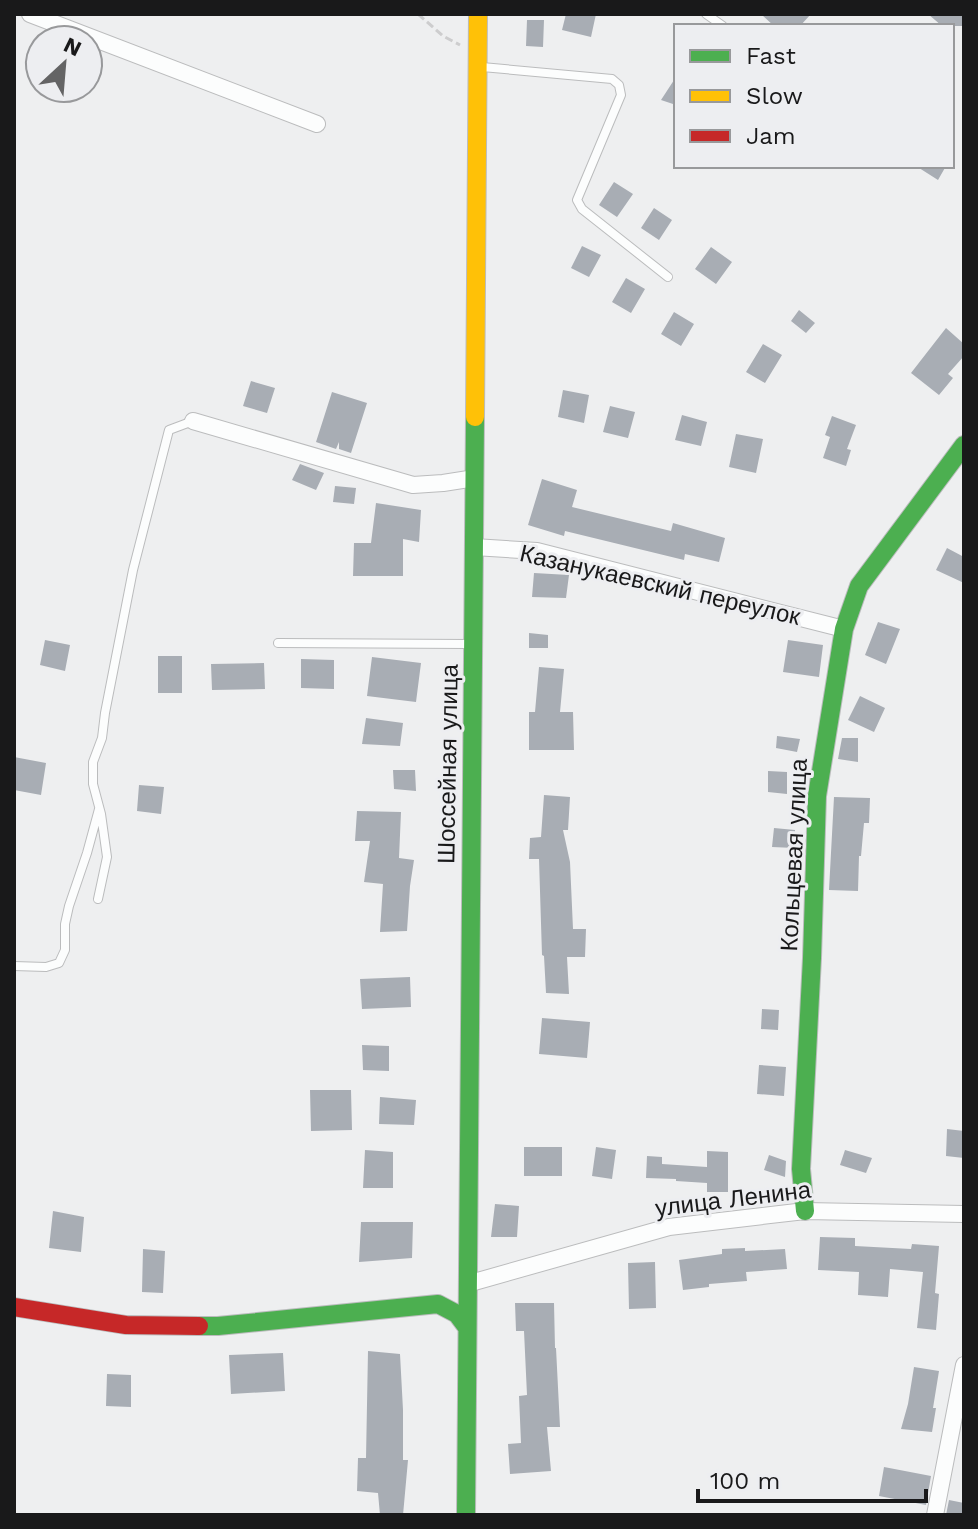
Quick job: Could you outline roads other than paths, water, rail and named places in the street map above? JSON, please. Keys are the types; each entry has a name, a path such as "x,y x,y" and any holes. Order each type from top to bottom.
{"street":[{"path":"30,14 317,124"},
{"name":"Шоссейная улица","path":"466,1515 478,14"},
{"path":"193,421 413,485 475,478"},
{"name":"Кольцевая улица","path":"805,1211 801,1169 817,796 844,629 859,586 964,445"},
{"name":"Казанукаевский переулок","path":"474,547 537,551 844,629"},
{"name":"улица Ленина","path":"467,1284 669,1227 805,1211 964,1214"},
{"path":"14,1307 126,1325 218,1326 438,1304 457,1314 466,1326"},
{"path":"935,1515 958,1430 964,1365"}],"lane":[{"path":"478,60 612,79 619,85 621,95 577,200 582,209 668,277"},
{"path":"98,899 107,857 93,784 93,762 102,738 133,570 169,430 193,421"},
{"path":"278,643 473,644"},
{"path":"14,966 46,967 59,963 65,950 69,906 100,808"}]}
